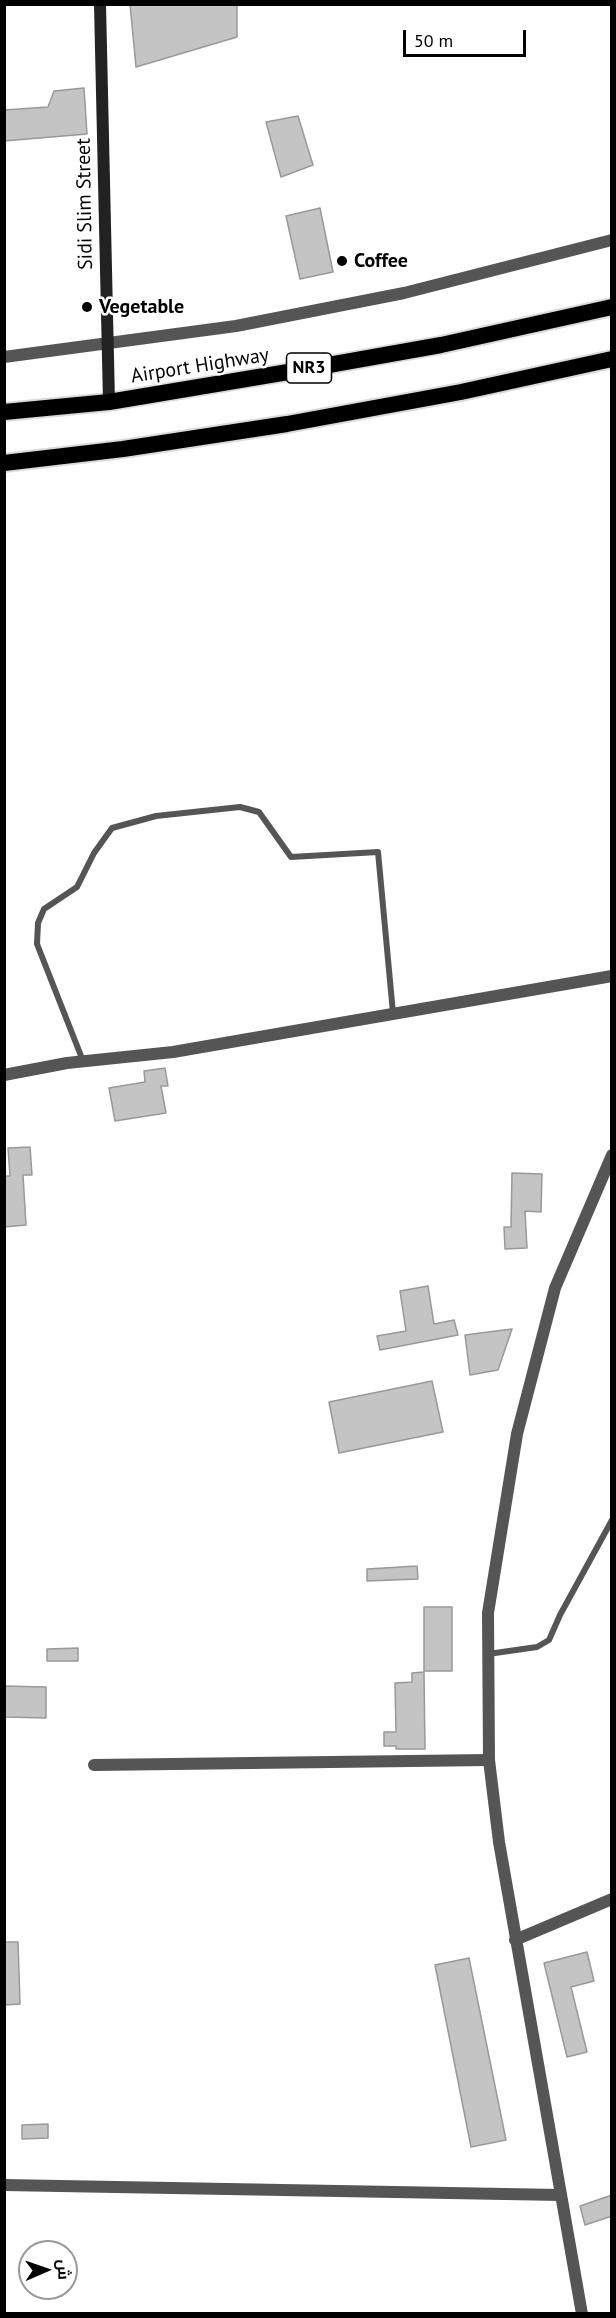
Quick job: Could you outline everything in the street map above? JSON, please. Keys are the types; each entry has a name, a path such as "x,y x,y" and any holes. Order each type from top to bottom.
{"highway":[{"name":"Airport Highway","path":"4,412 109,402 441,345 612,307"},
{"path":"4,464 123,449 287,424 461,392 608,361"}],"main road":[{"name":"Sidi Slim Street","path":"100,4 109,402"}],"street":[{"path":"4,357 236,326 404,293 612,240"},
{"path":"4,1075 83,1061 173,1052 393,1012 534,991 612,976"},
{"path":"582,2313 498,1842 489,1760 488,1613 517,1434 555,1288 612,1155"},
{"path":"94,1765 489,1760"},
{"path":"515,1940 612,1899"},
{"path":"4,2185 561,2195"}],"lane":[{"path":"83,1061 37,944 38,923 44,909 77,887 94,853 112,828 156,816 240,807 259,812 291,857 378,852 393,1012"},
{"path":"487,1654 537,1647 549,1640 560,1615 612,1520"}],"building":[{"path":"130,4 237,4 237,37 136,67"},
{"path":"84,88 87,134 4,141 4,110 48,107 54,91"},
{"path":"298,116 313,165 281,177 266,122"},
{"path":"320,208 333,272 300,279 286,216"},
{"path":"165,1068 168,1086 161,1086 166,1113 115,1121 109,1088 145,1082 144,1071"},
{"path":"30,1147 32,1175 23,1175 26,1225 4,1227 4,1176 10,1176 8,1148"},
{"path":"512,1173 542,1174 541,1212 525,1211 527,1248 505,1249 504,1227 511,1227"},
{"path":"428,1286 434,1324 454,1320 458,1335 380,1350 377,1336 406,1331 400,1291"},
{"path":"512,1329 498,1370 470,1375 465,1335"},
{"path":"432,1381 443,1432 339,1453 329,1402"},
{"path":"417,1566 418,1579 367,1581 367,1569"},
{"path":"424,1607 452,1607 452,1671 424,1671"},
{"path":"78,1648 78,1661 47,1661 47,1649"},
{"path":"424,1672 425,1749 396,1749 396,1746 384,1746 384,1732 396,1732 395,1683 412,1682 412,1673"},
{"path":"4,1686 46,1687 46,1718 4,1717"},
{"path":"4,1942 18,1942 20,2004 4,2005"},
{"path":"587,1952 594,1981 571,1987 587,2052 567,2057 544,1963"},
{"path":"469,1958 506,2140 471,2147 435,1965"},
{"path":"48,2124 48,2138 22,2139 22,2125"},
{"path":"612,2195 612,2216 585,2225 580,2206"}],"place":[{"name":"Coffee","path":"342,261"},
{"name":"Vegetable","path":"87,307"}]}
